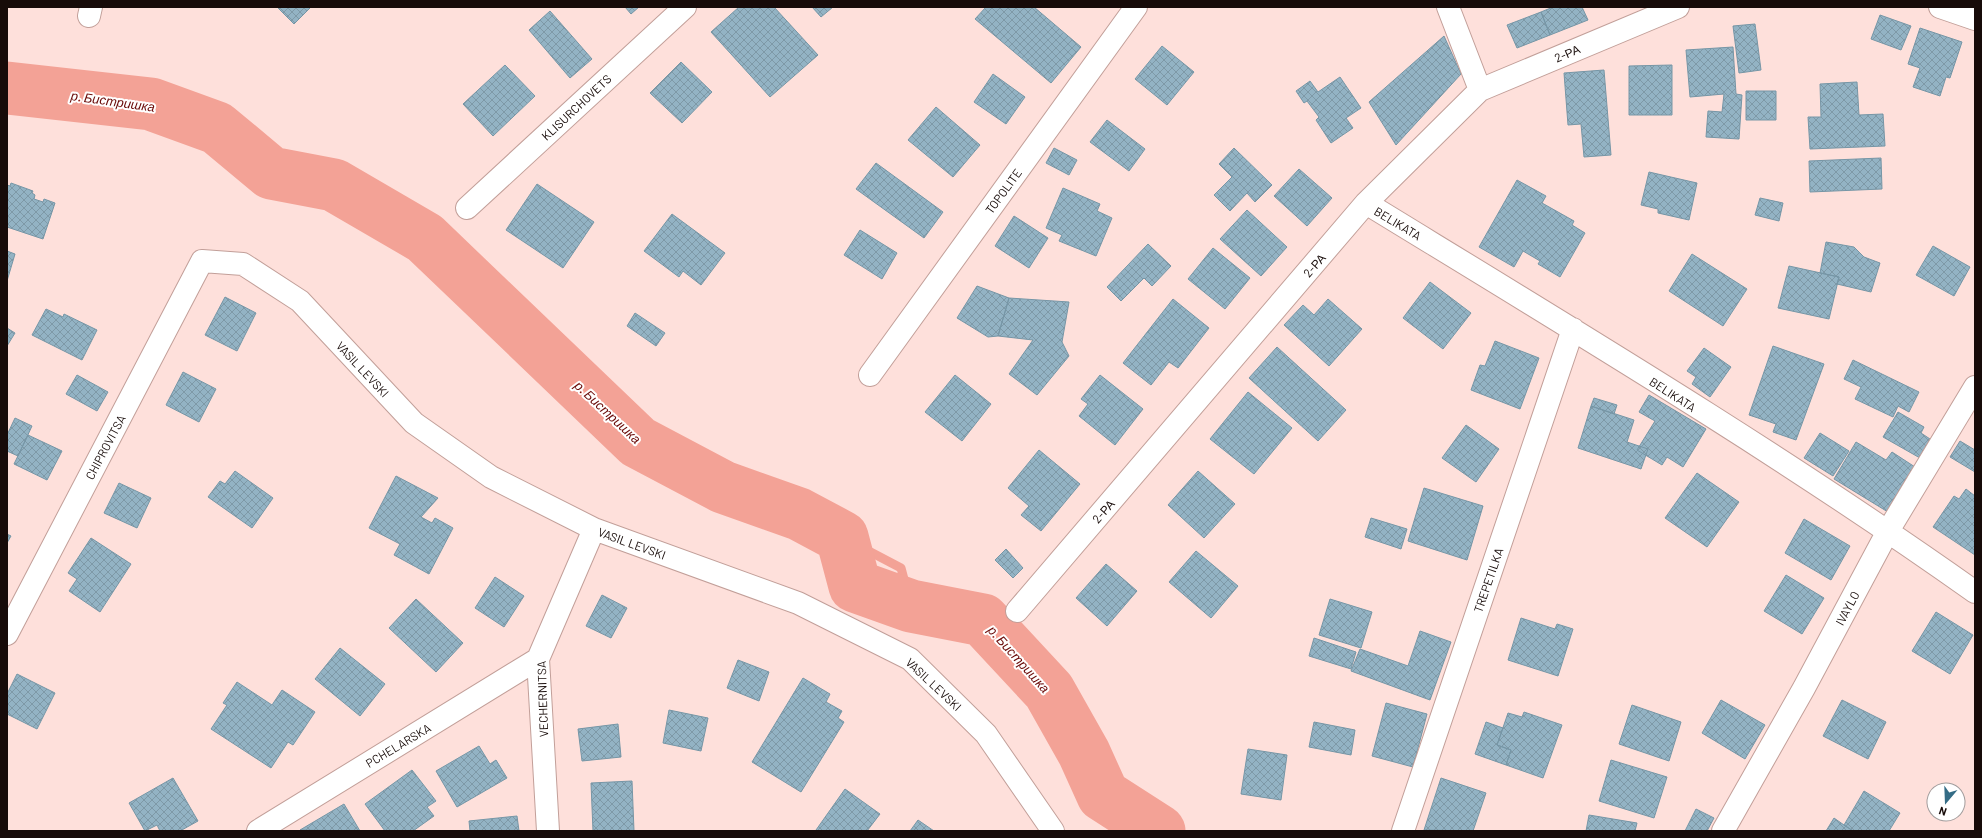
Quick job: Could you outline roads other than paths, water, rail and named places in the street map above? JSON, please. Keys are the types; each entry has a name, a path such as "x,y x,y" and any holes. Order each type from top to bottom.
{"street":[{"name":"KLISURCHOVETS","path":"467,208 685,7"},
{"name":"TOPOLITE","path":"870,375 1136,7"},
{"path":"1448,7 1480,90"},
{"name":"2-РА","path":"1017,611 1366,203 1480,90 1678,7"},
{"path":"1940,7 1975,19"},
{"name":"BELIKATA","path":"1366,203 1573,329 1888,531 1975,592"},
{"name":"VASIL LEVSKI","path":"202,261 243,264 300,301 414,424 491,477 594,529 798,603 910,659 986,734 1053,831"},
{"name":"CHIPROVITSA","path":"7,634 202,261"},
{"name":"TREPETILKA","path":"1403,831 1573,329"},
{"name":"IVAYLO","path":"1723,831 1804,688 1888,531 1975,387"},
{"name":"VECHERNITSA","path":"548,831 538,659 594,529"},
{"name":"PCHELARSKA","path":"258,831 538,659"}],"waterway":[{"name":"р. Бистришка","path":"7,88 151,104 217,128 271,173 334,185 425,238 638,442 723,487 799,514 842,537 855,586 911,606 983,620 1049,691 1084,753 1103,795 1159,831"},
{"path":"842,537 901,568 911,606"}]}
